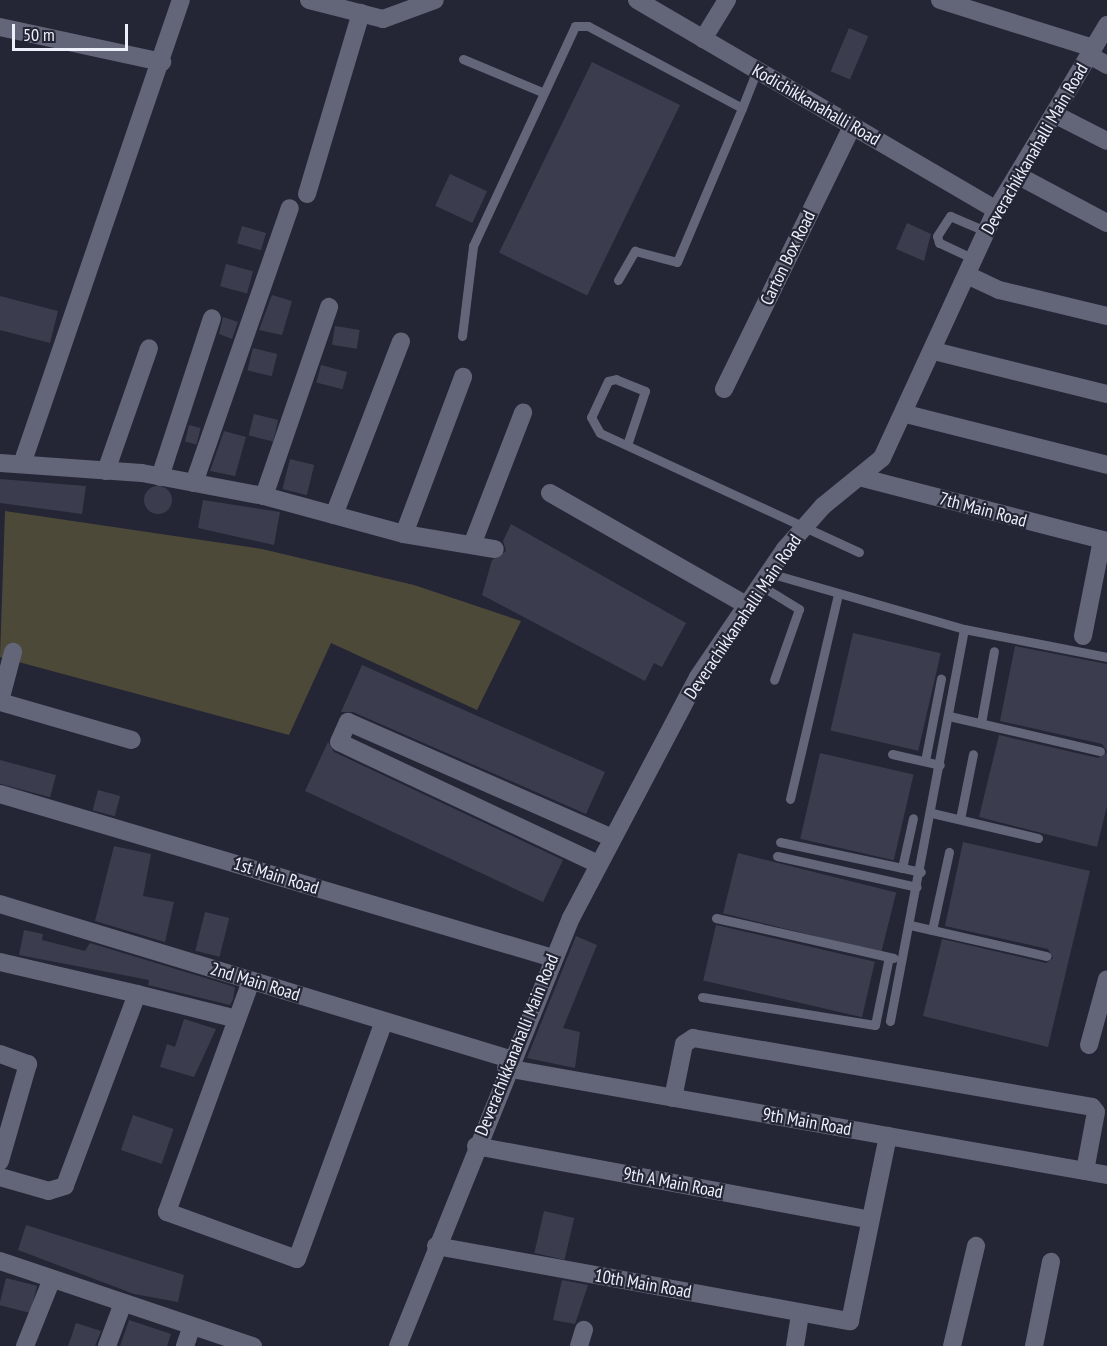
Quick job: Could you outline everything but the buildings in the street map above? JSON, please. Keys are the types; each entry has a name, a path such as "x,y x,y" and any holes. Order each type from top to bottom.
{"street":[{"path":"21,464 162,62 181,0"},
{"path":"309,0 383,19 435,0"},
{"name":"Kodichikkanahalli Road","path":"637,0 996,210"},
{"path":"703,39 727,0"},
{"path":"940,0 1091,52 1107,65"},
{"path":"307,194 361,14"},
{"name":"Deverachikkanahalli Main Road","path":"398,1346 508,1064 553,958 598,864 698,677 746,605 805,526 882,458 906,414 996,210 1107,25"},
{"path":"0,27 162,62"},
{"path":"1054,114 1107,141"},
{"name":"Carton Box Road","path":"724,389 852,126"},
{"path":"1017,176 1107,223"},
{"path":"194,483 290,208"},
{"path":"970,267 999,290 1107,316"},
{"path":"264,496 329,307"},
{"path":"160,477 212,318"},
{"path":"334,515 400,341"},
{"path":"106,471 149,348"},
{"path":"934,351 1107,394"},
{"path":"404,534 463,377"},
{"path":"472,545 523,413"},
{"path":"906,414 1107,465"},
{"path":"0,463 160,477 264,496 404,534 495,549"},
{"name":"7th Main Road","path":"859,477 1105,540"},
{"path":"549,493 746,605"},
{"path":"1083,636 1105,540"},
{"path":"13,652 0,702 132,740"},
{"path":"598,864 339,742 348,722 612,838"},
{"name":"1st Main Road","path":"0,794 553,958"},
{"name":"2nd Main Road","path":"0,904 384,1021 508,1064"},
{"path":"0,962 237,1019"},
{"path":"1089,1045 1107,979"},
{"path":"251,981 167,1212 297,1259 384,1021"},
{"path":"0,1177 49,1191 64,1186 137,994"},
{"path":"673,1098 684,1044 693,1038 1092,1107 1096,1112 1085,1171"},
{"path":"0,1054 28,1064 28,1079 0,1161"},
{"name":"9th Main Road","path":"508,1064 673,1098 1107,1175"},
{"path":"870,1220 888,1136"},
{"name":"9th A Main Road","path":"476,1146 870,1220"},
{"name":"10th Main Road","path":"436,1246 850,1321 870,1220"},
{"path":"952,1346 976,1246"},
{"path":"0,1261 253,1346"},
{"path":"1034,1346 1051,1262"},
{"path":"25,1346 52,1279"},
{"path":"107,1346 123,1303"},
{"path":"795,1346 800,1312"},
{"path":"185,1346 192,1326"}],"lane":[{"path":"462,336 473,246 542,92 575,26 588,26 742,108"},
{"path":"463,59 542,92"},
{"path":"618,280 635,251 677,262 757,70"},
{"path":"970,267 939,243 937,236 950,216 986,231"},
{"path":"627,445 645,391 616,379 608,381 590,424 627,445 859,552"},
{"path":"765,579 838,595 964,629 1107,657"},
{"path":"765,579 799,609 774,681"},
{"path":"790,799 838,595"},
{"path":"890,1021 921,872 964,629"},
{"path":"981,723 994,651"},
{"path":"925,761 941,679"},
{"path":"949,716 1100,751"},
{"path":"892,754 940,765"},
{"path":"960,819 973,754"},
{"path":"932,813 1038,838"},
{"path":"902,868 913,818"},
{"path":"780,842 921,872"},
{"path":"932,930 949,852"},
{"path":"777,856 918,887"},
{"path":"716,918 902,960"},
{"path":"910,925 1047,956"},
{"path":"702,997 874,1025 889,957"}],"shaded area":[{"path":"5,511 262,549 414,585 521,621 477,710 331,643 289,735 0,657"}]}
